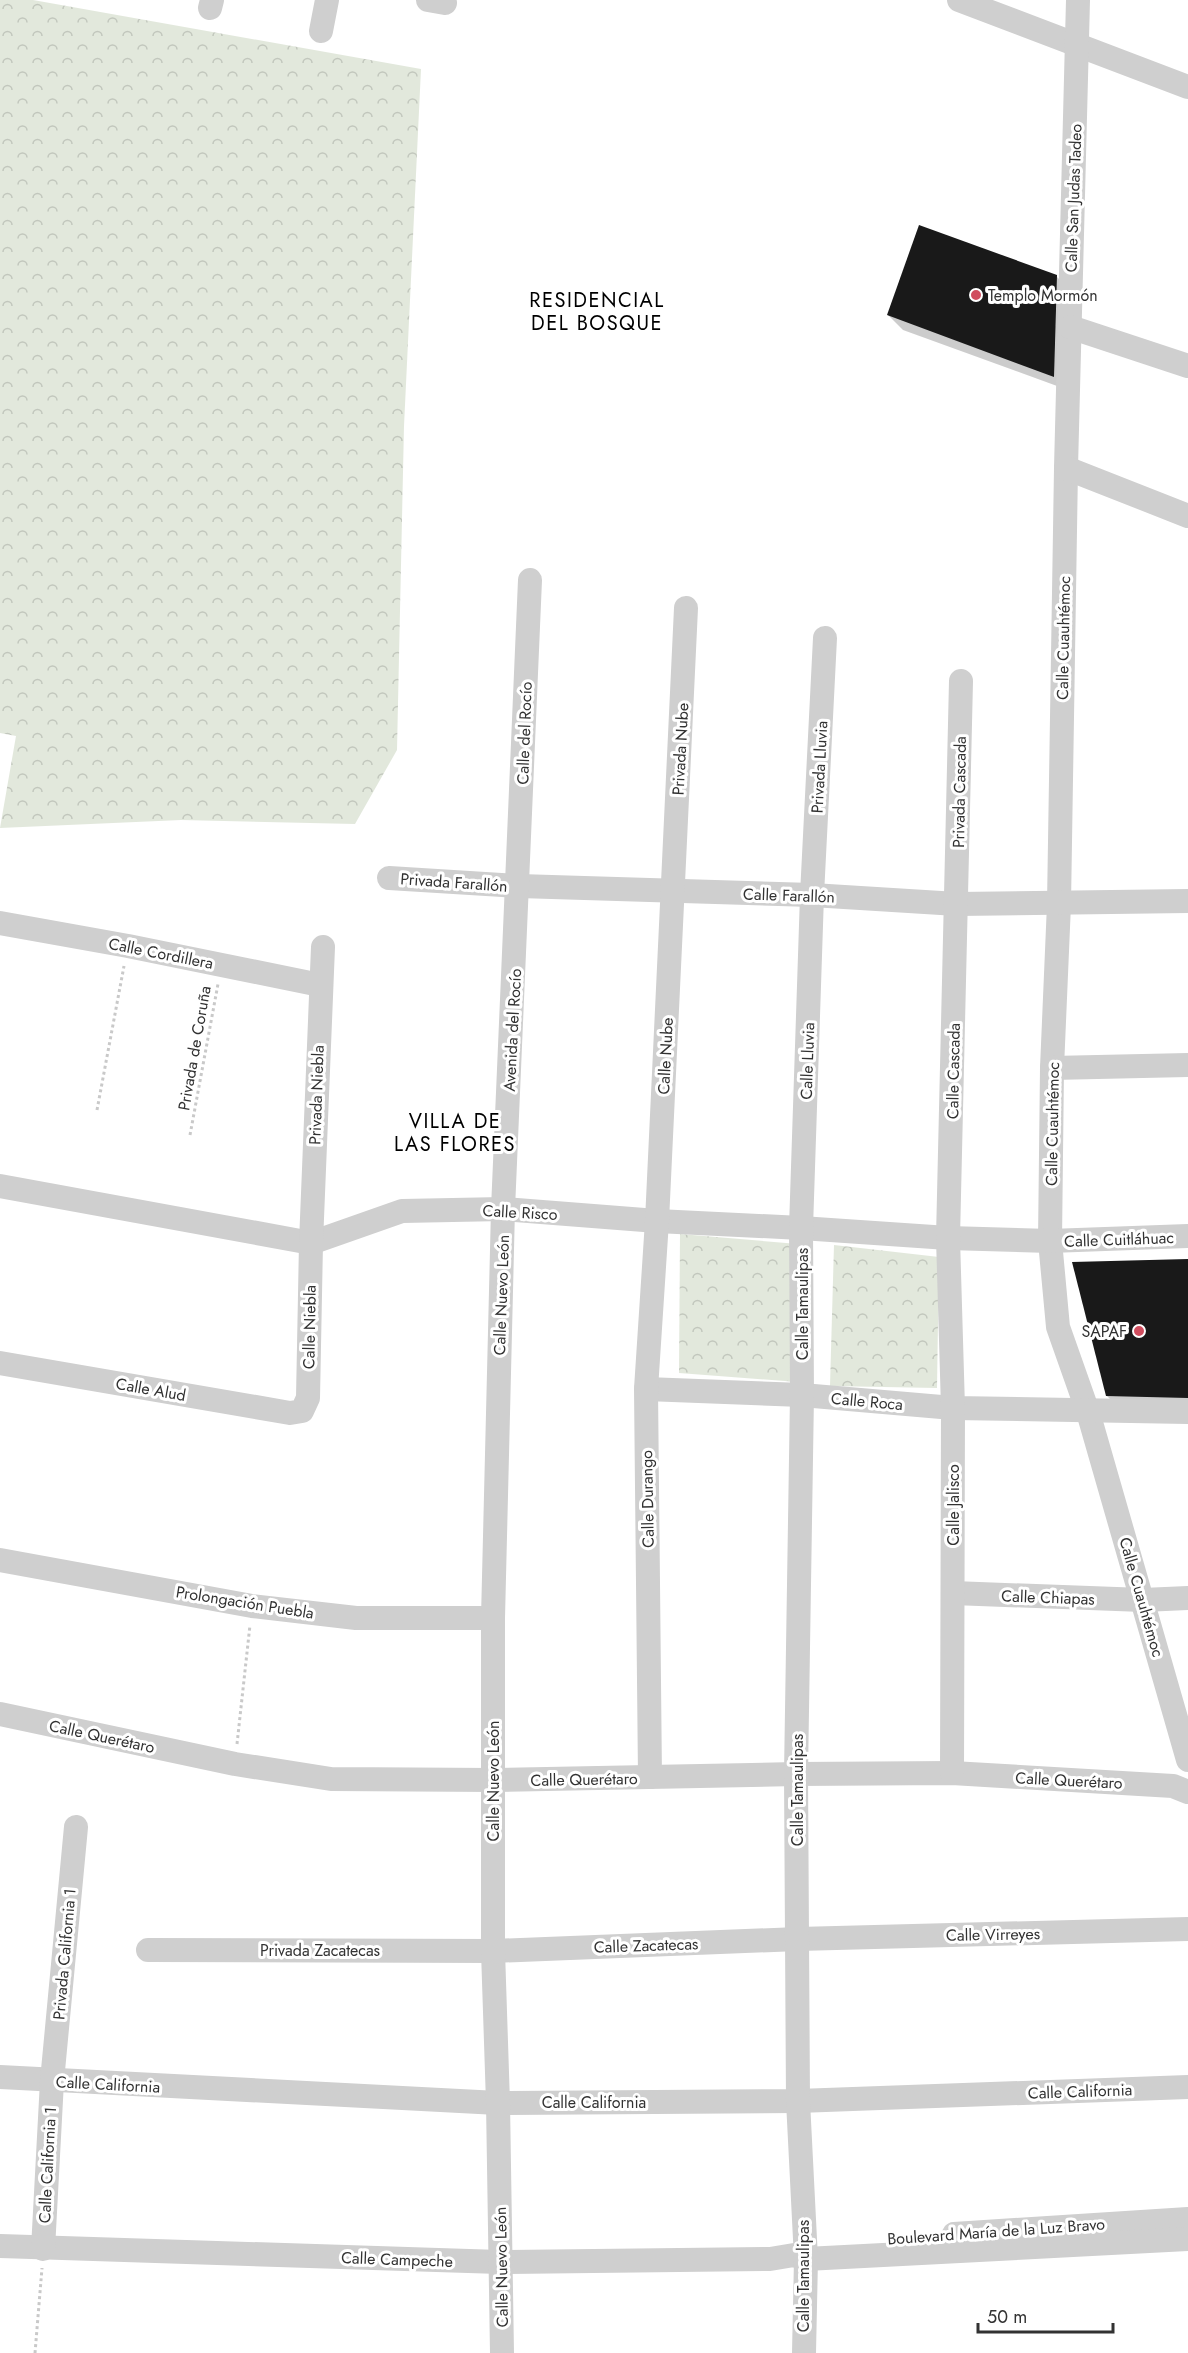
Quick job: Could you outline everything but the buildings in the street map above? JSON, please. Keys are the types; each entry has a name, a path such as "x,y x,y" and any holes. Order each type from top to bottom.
{"street":[{"path":"321,31 327,0"},
{"path":"959,0 1188,87"},
{"name":"Calle San Judas Tadeo","path":"1066,468 1078,0"},
{"path":"1070,327 1188,366"},
{"path":"1066,468 1188,516"},
{"name":"Calle Cuauhtémoc","path":"1066,468 1059,904 1052,1068 1050,1241 1058,1327 1088,1412 1188,1760"},
{"name":"Calle del Rocío","path":"519,886 530,579"},
{"name":"Privada Nube","path":"674,890 686,608"},
{"name":"Privada Lluvia","path":"812,895 825,638"},
{"name":"Privada Cascada","path":"957,904 961,681"},
{"name":"Privada Farallón","path":"389,878 519,886"},
{"name":"Calle Farallón","path":"519,886 812,895 957,904 1188,901"},
{"name":"Avenida del Rocío","path":"503,1209 519,886"},
{"name":"Calle Nube","path":"657,1221 674,890"},
{"name":"Calle Lluvia","path":"801,1227 812,895"},
{"name":"Calle Cascada","path":"948,1238 957,904"},
{"name":"Calle Cordillera","path":"0,923 222,964 320,985"},
{"name":"Privada Niebla","path":"311,1243 323,947"},
{"path":"1052,1068 1188,1065"},
{"name":"Calle Risco","path":"0,1186 311,1243 402,1211 503,1209 657,1221 801,1227 948,1238 1050,1241"},
{"name":"Calle Nuevo León","path":"502,2353 493,1951 493,1618 503,1209"},
{"name":"Calle Durango","path":"650,1777 646,1389 657,1221"},
{"name":"Calle Tamaulipas","path":"801,1227 802,1395 796,1773 798,2101 804,2353"},
{"name":"Calle Cuitláhuac","path":"1050,1241 1188,1236"},
{"name":"Calle Jalisco","path":"948,1238 953,1408 952,1773"},
{"name":"Calle Niebla","path":"302,1411 308,1398 311,1243"},
{"name":"Calle Alud","path":"0,1364 290,1413 302,1411"},
{"name":"Calle Roca","path":"646,1389 802,1395 953,1408 1188,1412"},
{"name":"Prolongación Puebla","path":"0,1560 252,1606 356,1618 493,1618"},
{"name":"Calle Chiapas","path":"953,1593 1143,1600 1188,1598"},
{"name":"Calle Querétaro","path":"0,1714 235,1764 331,1779 494,1780 796,1773 952,1773 1183,1785"},
{"name":"Privada California 1","path":"52,2081 75,1827"},
{"name":"Calle Virreyes","path":"798,1938 1188,1929"},
{"name":"Calle Zacatecas","path":"493,1951 798,1938"},
{"name":"Privada Zacatecas","path":"148,1950 493,1951"},
{"name":"Calle California","path":"0,2077 498,2103 798,2101 1188,2087"},
{"name":"Calle California 1","path":"43,2249 52,2081"},
{"name":"Boulevard María de la Luz Bravo","path":"802,2253 831,2241 1188,2219"},
{"name":"Boulevard María de la Luz Bravo","path":"802,2253 1188,2239"},
{"name":"Calle Campeche","path":"0,2246 500,2262 770,2259 802,2253"}],"path":[{"path":"97,1110 128,946"},
{"name":"Privada de Coruña","path":"190,1135 222,964"},
{"path":"235,1764 252,1606"},
{"path":"35,2353 43,2249"}],"green space":[{"path":"0,0 33,0 421,69 404,426 397,750 355,824 181,820 0,828 16,736 0,733"},
{"path":"680,1234 798,1244 798,1382 679,1373"},
{"path":"834,1245 939,1257 937,1388 830,1386"}],"place":[{"name":"Templo Mormón","path":"976,295"},
{"name":"SAPAF","path":"1139,1331"}],"district":[{"name":"RESIDENCIAL DEL BOSQUE","path":"597,312"},
{"name":"VILLA DE LAS FLORES","path":"455,1132"}]}
